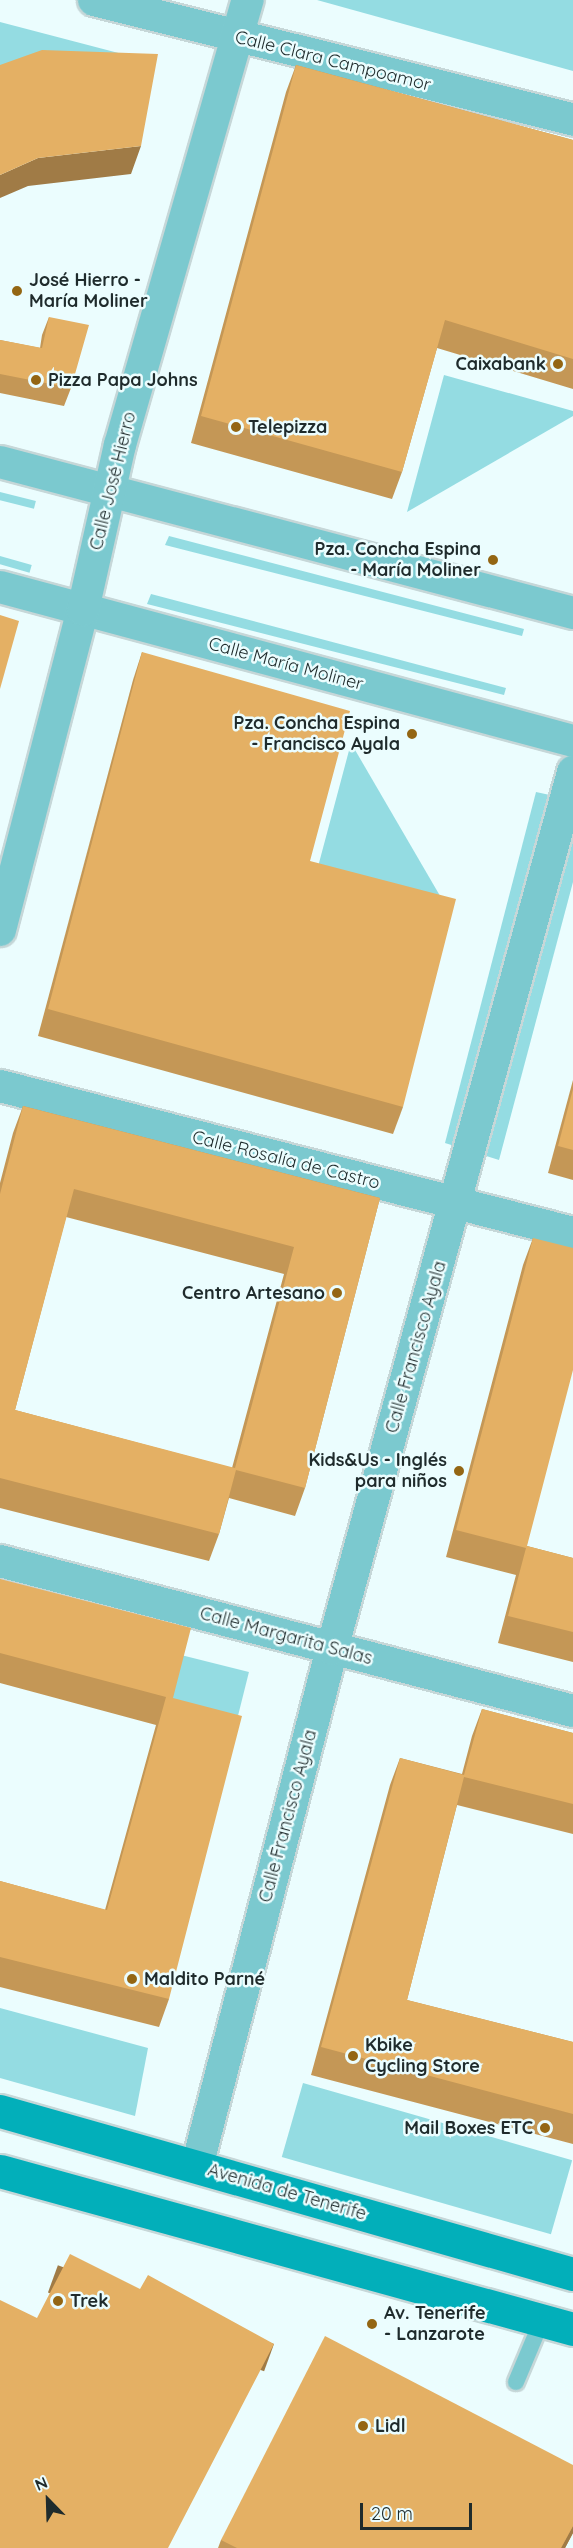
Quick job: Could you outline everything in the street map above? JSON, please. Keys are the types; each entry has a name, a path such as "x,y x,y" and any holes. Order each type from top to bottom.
{"main road":[{"name":"Avenida de Tenerife","path":"0,2110 573,2274"},
{"path":"0,2172 573,2329"}],"street":[{"name":"Calle Clara Campoamor","path":"94,0 237,38 573,119"},
{"name":"Calle José Hierro","path":"0,930 83,610 109,490 248,0"},
{"path":"0,462 573,613"},
{"name":"Calle María Moliner","path":"0,587 573,741"},
{"name":"Calle Francisco Ayala","path":"197,2166 332,1649 573,772"},
{"name":"Calle Rosalía de Castro","path":"0,1086 573,1233"},
{"name":"Calle Margarita Salas","path":"0,1561 573,1711"}],"lane":[{"path":"516,2382 542,2320"}],"shaded area":[{"path":"317,0 573,0 573,71"},
{"path":"0,22 149,61 0,89"},
{"path":"444,375 573,411 573,416 407,512"},
{"path":"0,492 36,501 34,509 0,500"},
{"path":"169,536 524,629 522,636 165,545"},
{"path":"0,556 32,565 30,573 0,564"},
{"path":"151,594 506,688 504,695 147,604"},
{"path":"351,743 450,913 315,878"},
{"path":"536,792 573,800 573,882 499,1160 445,1143"},
{"path":"181,1655 249,1672 231,1743 163,1726"},
{"path":"0,2008 148,2048 135,2116 0,2078"},
{"path":"303,2083 572,2160 551,2234 282,2157"}],"building":[{"path":"42,50 158,54 141,146 38,158 0,175 0,65"},
{"path":"296,65 573,140 573,359 445,320 402,472 201,416"},
{"name":"Pizza Papa Johns","path":"49,317 89,325 71,388 0,374 0,340 42,348"},
{"path":"0,615 19,621 0,689"},
{"path":"142,652 350,711 310,861 456,899 403,1107 48,1009"},
{"path":"573,1089 573,1150 558,1146"},
{"path":"23,1106 380,1198 305,1488 236,1470 219,1534 0,1478 0,1194","holes":["74,1189 294,1247 235,1468 15,1410"]},
{"path":"533,1238 573,1248 573,1370 527,1546 573,1558 573,1632 508,1616 526,1548 456,1530"},
{"path":"0,1579 191,1628 173,1698 242,1716 169,1999 0,1957 0,1881 107,1910 166,1697 0,1653"},
{"path":"482,1709 573,1733 573,1804 464,1777 407,2000 573,2042 573,2114 321,2047 400,1758 464,1775"},
{"path":"70,2254 140,2289 148,2275 274,2344 168,2548 0,2548 0,2300 37,2318"},
{"name":"Lidl","path":"325,2336 573,2465 573,2526 561,2548 237,2548 221,2540"}],"place":[{"name":"José Hierro - María Moliner","path":"17,291"},
{"name":"Caixabank","path":"558,364"},
{"name":"Pizza Papa Johns","path":"36,380"},
{"name":"Telepizza","path":"236,427"},
{"name":"Pza. Concha Espina - María Moliner","path":"493,560"},
{"name":"Pza. Concha Espina - Francisco Ayala","path":"412,734"},
{"name":"Centro Artesano","path":"337,1293"},
{"name":"Kids&Us - Inglés para niños","path":"459,1471"},
{"name":"Maldito Parné","path":"132,1979"},
{"name":"Kbike Cycling Store","path":"353,2056"},
{"name":"Mail Boxes ETC","path":"545,2128"},
{"name":"Trek","path":"58,2301"},
{"name":"Av. Tenerife - Lanzarote","path":"372,2324"},
{"name":"Lidl","path":"363,2426"}]}
